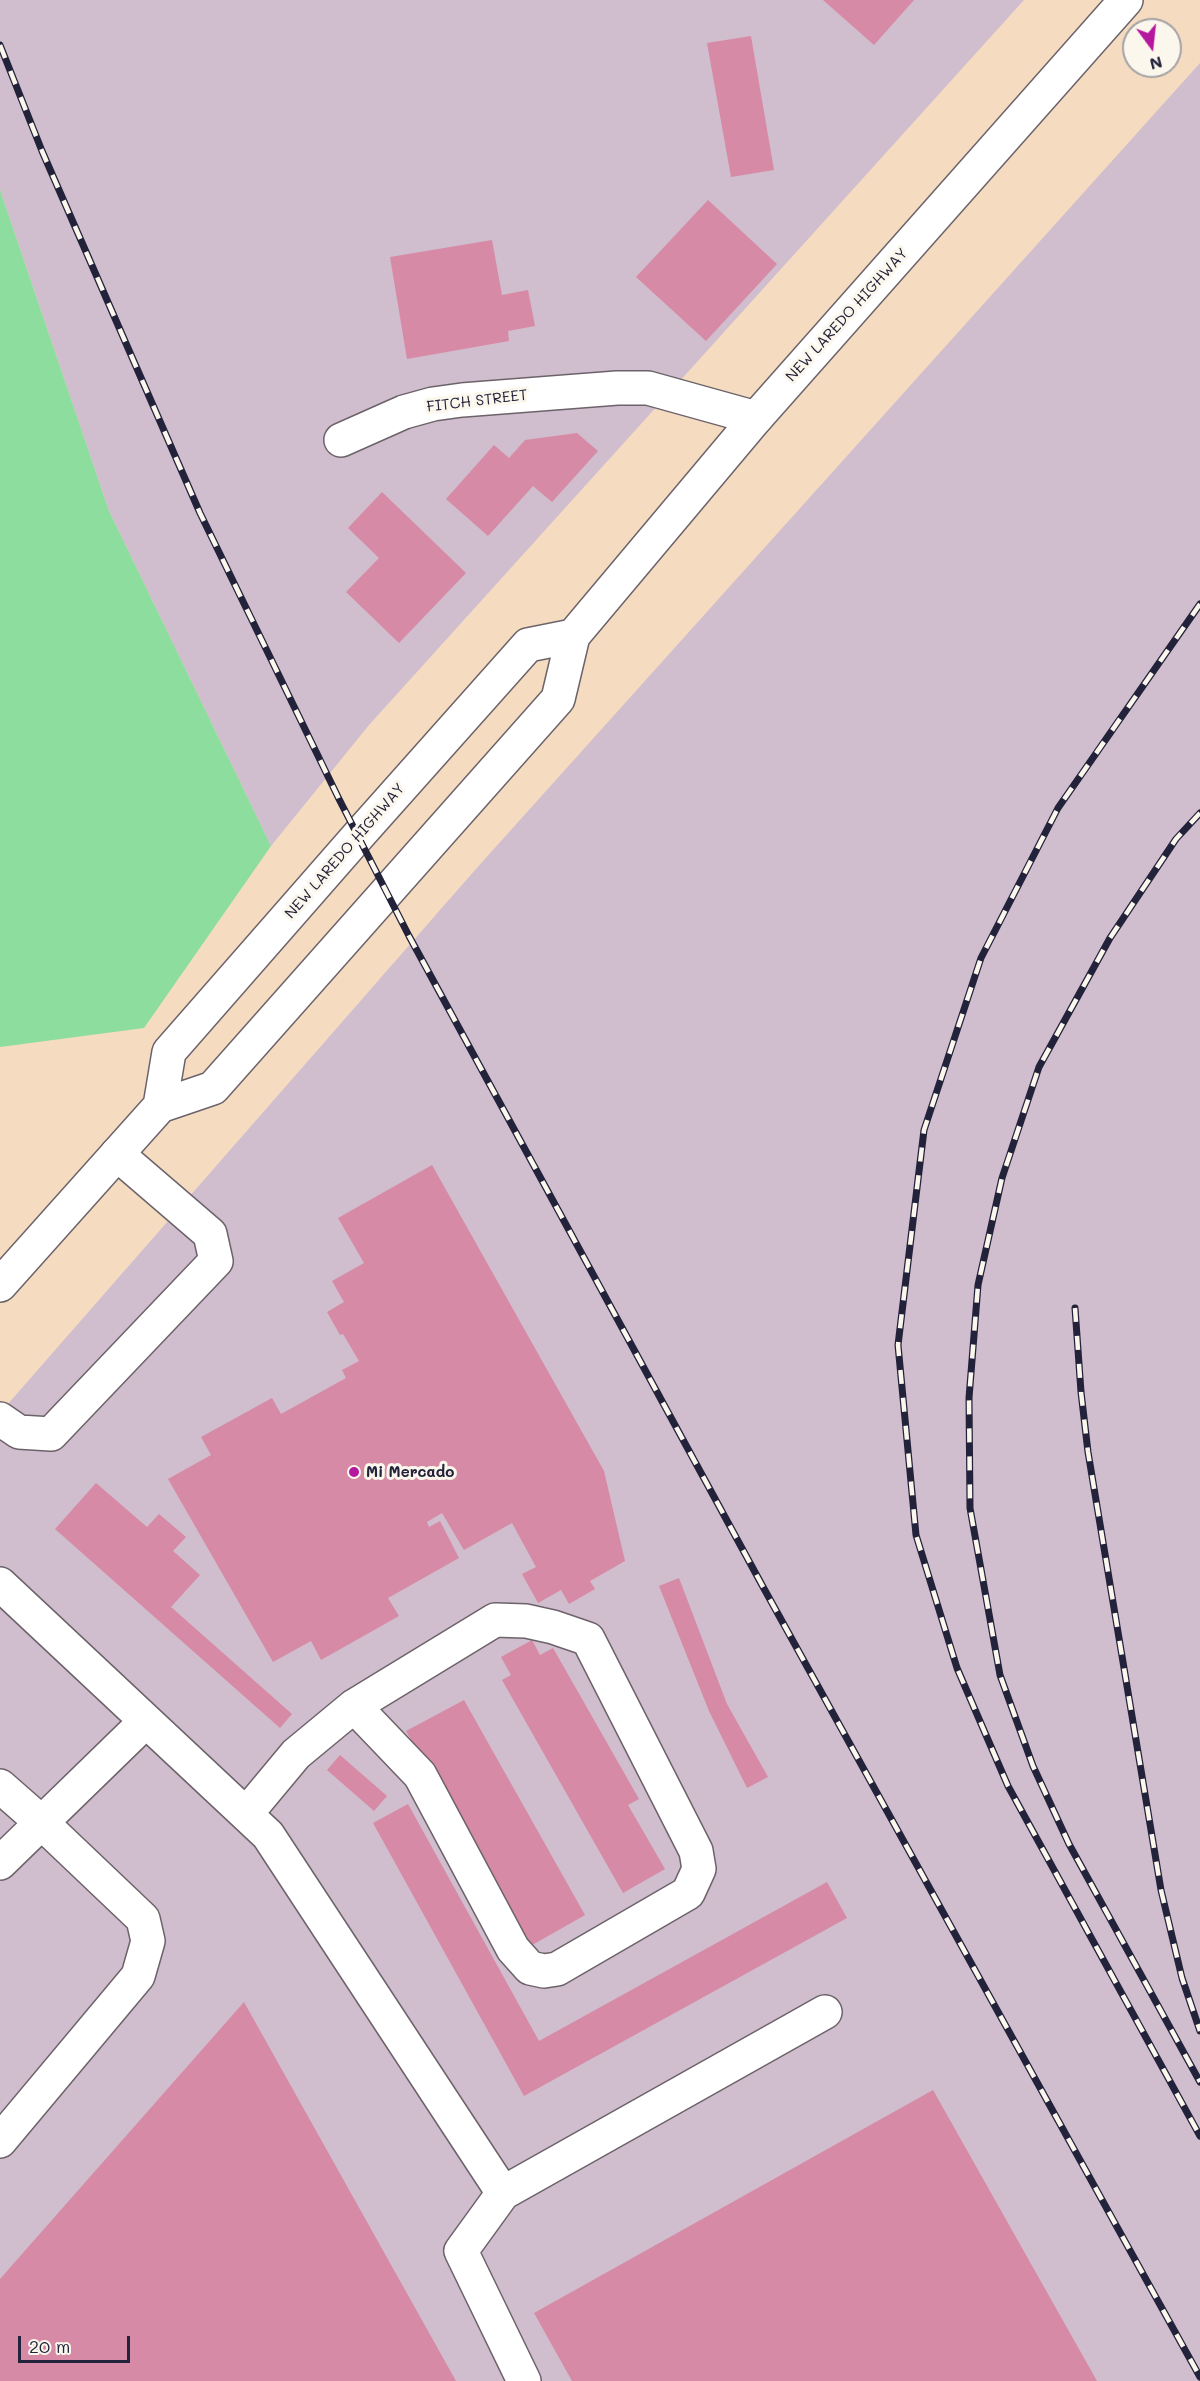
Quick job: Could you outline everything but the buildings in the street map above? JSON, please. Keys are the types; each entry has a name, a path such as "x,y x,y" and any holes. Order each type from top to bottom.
{"main road":[{"name":"NEW LAREDO HIGHWAY","path":"0,1285 160,1106 213,1088 558,699 573,636 756,418 1126,0"},
{"name":"FITCH STREET","path":"340,440 404,412 433,404 617,388 648,388 756,418"},
{"name":"NEW LAREDO HIGHWAY","path":"160,1106 169,1052 350,844 528,645 573,636"},
{"path":"0,1419 19,1432 51,1434 216,1261 210,1234 117,1154"},
{"path":"0,1584 257,1825 503,2193"},
{"path":"257,1825 296,1754 354,1706 495,1620 526,1622 553,1627 588,1639 696,1851 699,1869 688,1893 557,1969 544,1971 530,1968 513,1949 420,1775 354,1706"},
{"path":"0,1863 146,1721"},
{"path":"0,1786 142,1919 148,1941 138,1976 0,2141"},
{"path":"525,2381 461,2251 503,2193 825,2012"}],"shaded area":[{"path":"0,0 1024,0 369,725 271,846 109,511 0,190"},
{"path":"1200,63 1200,2381 0,2381 0,1413 475,870"}],"green space":[{"path":"0,190 109,511 271,846 144,1028 0,1047"}],"railway":[{"path":"0,45 42,151 200,513 339,799 409,936 762,1585 1200,2377"},
{"path":"1200,604 1058,808 981,958 924,1130 898,1345 916,1535 957,1668 1008,1786 1200,2136"},
{"path":"1200,813 1176,839 1110,938 1039,1067 1002,1178 978,1285 969,1398 970,1508 1000,1675 1033,1766 1069,1844 1200,2082"},
{"path":"1075,1308 1088,1452 1161,1890 1182,1978 1200,2031"}],"place":[{"name":"Mi Mercado","path":"354,1472"}]}
